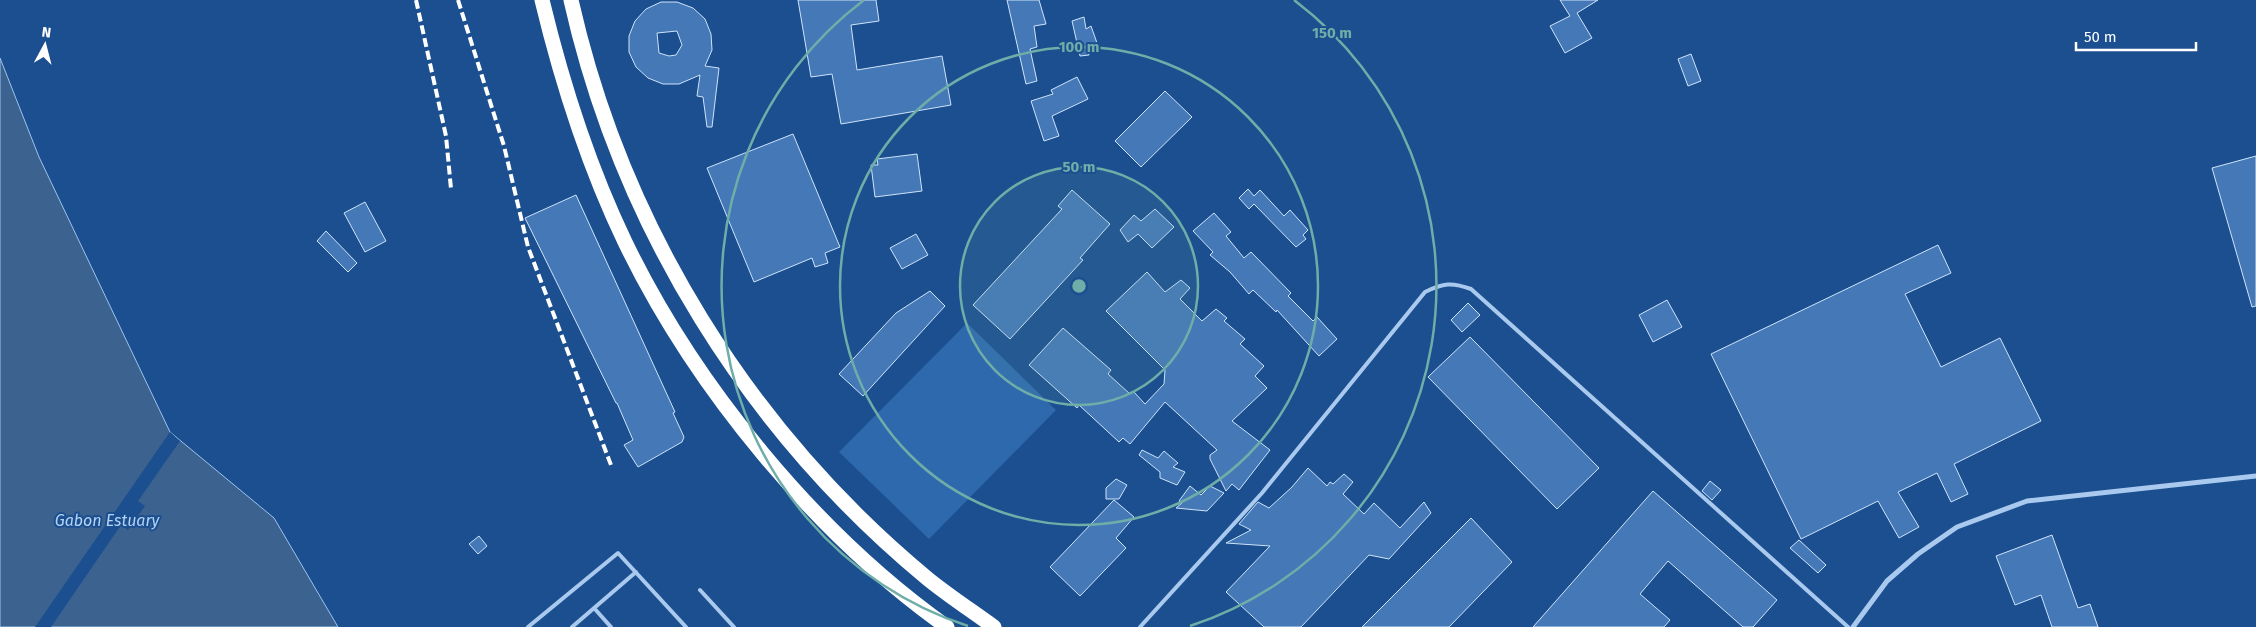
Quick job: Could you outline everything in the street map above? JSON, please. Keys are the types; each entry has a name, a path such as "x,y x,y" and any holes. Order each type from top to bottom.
{"highway":[{"path":"542,0 567,91 604,196 658,304 692,359 799,496 875,571 947,627"},
{"path":"571,0 608,128 635,196 672,271 723,355 789,442 837,495 929,580 994,627"}],"street":[{"path":"1853,627 1888,581 1918,554 1957,527 2027,501 2256,476"}],"lane":[{"path":"1140,627 1262,493 1425,292 1442,284 1455,284 1471,289 1848,627"},
{"path":"528,627 618,553 686,627"},
{"path":"572,627 636,572"},
{"path":"700,590 734,627"},
{"path":"594,608 611,627"}],"shaded area":[{"path":"967,323 1056,410 929,539 839,452"}],"water":[{"name":"Gabon Estuary","path":"0,58 39,157 170,432 274,518 338,627 0,627"}],"pier":[{"path":"170,432 180,441 138,501 145,506 128,530 121,525 51,627 35,627"}],"building":[{"path":"798,0 876,0 879,21 851,25 857,70 942,56 951,105 841,124 832,74 811,77"},
{"path":"1007,0 1039,0 1046,24 1034,26 1037,47 1030,49 1037,81 1026,84"},
{"path":"1560,0 1598,0 1577,13 1592,38 1565,53 1550,26 1570,16"},
{"path":"661,2 677,2 693,8 705,19 711,34 712,50 705,66 719,68 712,127 707,127 703,97 697,96 700,75 679,84 663,84 648,78 636,67 629,52 629,36 635,21 646,9","holes":["677,31 682,45 676,55 669,56 659,53 657,33"]},
{"path":"1084,17 1086,29 1091,26 1097,43 1088,46 1089,55 1080,56 1072,21"},
{"path":"1691,54 1701,81 1688,86 1678,59"},
{"path":"1077,77 1088,99 1052,116 1059,136 1044,141 1031,101 1053,94 1051,90"},
{"path":"1165,91 1192,117 1141,167 1115,141"},
{"path":"793,134 840,247 825,253 828,263 815,267 812,258 754,282 707,168"},
{"path":"917,154 922,191 875,197 871,165 878,165 877,159"},
{"path":"2256,156 2256,306 2252,307 2212,168"},
{"path":"1248,189 1254,196 1260,190 1284,216 1290,210 1308,230 1303,235 1306,239 1296,247 1254,204 1249,209 1239,198"},
{"path":"1072,190 1110,224 1080,258 1083,260 1010,339 973,305 1062,209 1058,206"},
{"path":"576,195 675,412 673,413 684,437 682,442 638,467 624,445 633,440 617,403 525,218"},
{"path":"365,202 386,241 365,252 344,213"},
{"path":"1155,209 1174,227 1152,248 1138,234 1128,242 1120,230 1134,215 1141,221"},
{"path":"1214,213 1231,232 1226,236 1244,258 1251,252 1291,293 1288,296 1313,321 1317,317 1337,339 1319,356 1277,310 1276,312 1253,290 1249,294 1230,272 1210,255 1213,252 1193,231"},
{"path":"326,231 357,263 348,272 317,241"},
{"path":"916,234 928,255 902,269 890,248"},
{"path":"1938,245 1951,273 1905,294 1941,367 2000,338 2041,421 1954,464 1968,494 1951,502 1937,473 1898,492 1919,527 1899,538 1878,501 1801,539 1711,354"},
{"path":"1147,272 1165,292 1181,280 1190,288 1180,299 1202,321 1216,309 1227,318 1224,321 1245,339 1240,344 1264,366 1255,376 1267,388 1232,421 1270,450 1239,490 1232,484 1226,491 1210,459 1210,455 1217,450 1165,402 1130,444 1123,438 1119,442 1079,405 1077,408 1029,365 1063,328 1111,370 1108,374 1130,394 1133,391 1145,404 1164,384 1165,370 1106,311"},
{"path":"930,291 945,306 863,396 839,374 896,313"},
{"path":"1667,300 1682,327 1653,342 1639,315"},
{"path":"1468,303 1480,315 1462,332 1451,320"},
{"path":"1470,337 1599,468 1557,509 1428,377"},
{"path":"1142,450 1158,458 1164,451 1178,463 1173,467 1185,472 1177,485 1160,478 1160,472 1139,455"},
{"path":"1308,468 1327,486 1330,482 1333,484 1344,474 1353,482 1343,494 1364,514 1374,503 1400,528 1424,502 1431,513 1389,559 1369,555 1301,627 1264,627 1226,592 1270,546 1226,543 1251,530 1239,524 1258,502 1269,508 1292,487"},
{"path":"1116,479 1127,485 1119,499 1106,499 1106,488"},
{"path":"1710,481 1721,490 1712,500 1702,491"},
{"path":"1190,486 1201,495 1210,486 1224,493 1207,511 1176,508 1182,503 1179,501"},
{"path":"1653,491 1777,600 1753,627 1743,627 1668,561 1640,594 1670,620 1664,627 1533,627"},
{"path":"1114,500 1134,517 1116,538 1126,548 1080,596 1050,567"},
{"path":"1471,518 1512,562 1449,627 1362,627"},
{"path":"2052,535 2078,608 2090,604 2098,627 2052,627 2041,595 2015,605 1996,556"},
{"path":"479,536 487,546 478,554 469,544"},
{"path":"1799,540 1826,565 1818,573 1790,548"}],"railway":[{"path":"416,0 446,136 451,189"},
{"path":"458,0 504,146 528,247 611,465"}]}
